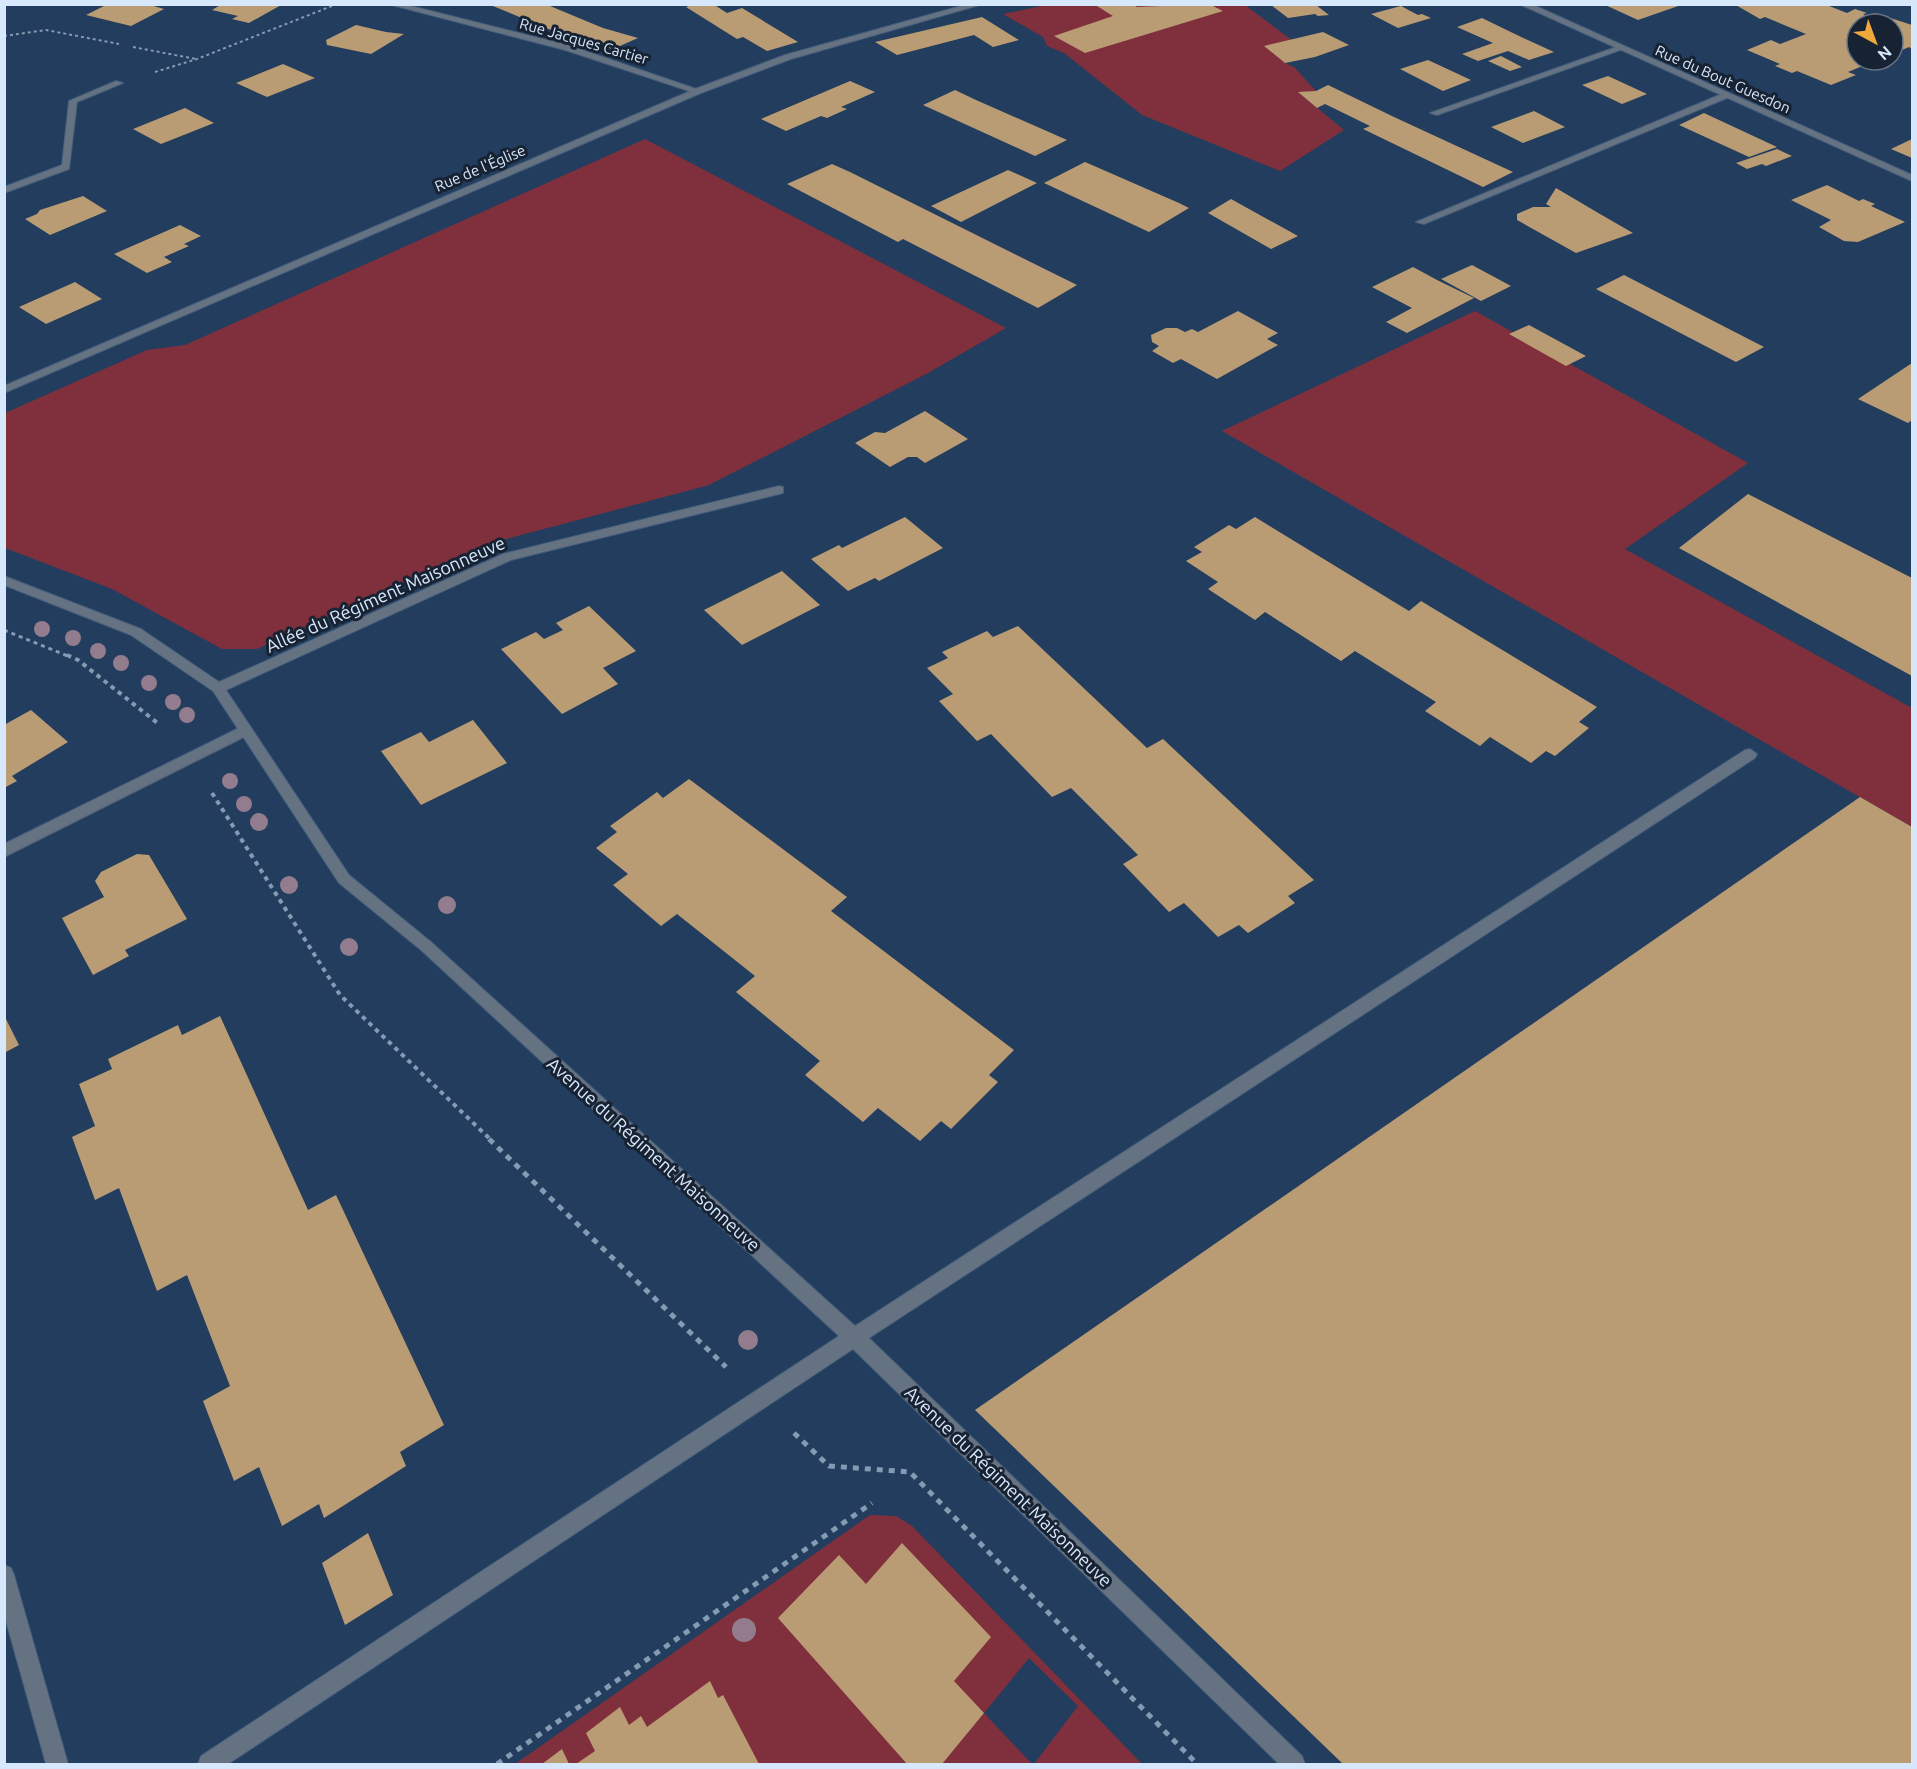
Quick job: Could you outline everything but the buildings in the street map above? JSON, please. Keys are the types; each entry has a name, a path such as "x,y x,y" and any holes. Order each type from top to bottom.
{"street":[{"name":"Rue Jacques Cartier","path":"392,4 568,48 698,91"},
{"name":"Rue de l'Église","path":"4,390 698,91 788,57 979,4"},
{"name":"Rue du Bout Guesdon","path":"1523,4 1725,96 1912,177"},
{"path":"1434,113 1622,48"},
{"path":"4,190 66,166 73,101 119,83"},
{"path":"1421,222 1725,96"},
{"name":"Allée du Régiment Maisonneuve","path":"218,688 507,557 779,490"},
{"name":"Avenue du Régiment Maisonneuve","path":"4,580 136,632 218,688 344,879 426,946 854,1336 1294,1764"},
{"path":"4,851 245,730"},
{"path":"209,1764 854,1336 1750,754"},
{"path":"4,1575 57,1764"}],"path":[{"path":"119,83 197,60 337,4"},
{"path":"4,36 46,30 197,60"},
{"path":"4,630 78,660 154,718 220,804 340,995 726,1367"},
{"path":"794,1432 830,1466 910,1472 1197,1764"},
{"path":"496,1764 872,1503"}],"shaded area":[{"path":"1051,4 1245,5 1293,41 1285,63 1294,67 1316,91 1299,93 1344,130 1280,171 1142,115 1064,53 1047,46 1043,37 1003,14"},
{"path":"645,139 1006,328 928,373 709,485 484,545 257,649 222,649 112,589 5,548 5,413 147,350 185,345"},
{"path":"1475,311 1748,463 1625,549 1912,708 1912,827 1222,431"},
{"path":"870,1515 896,1516 912,1526 1142,1764 1034,1764 1078,1706 1029,1658 984,1713 1032,1764 515,1764"}]}
